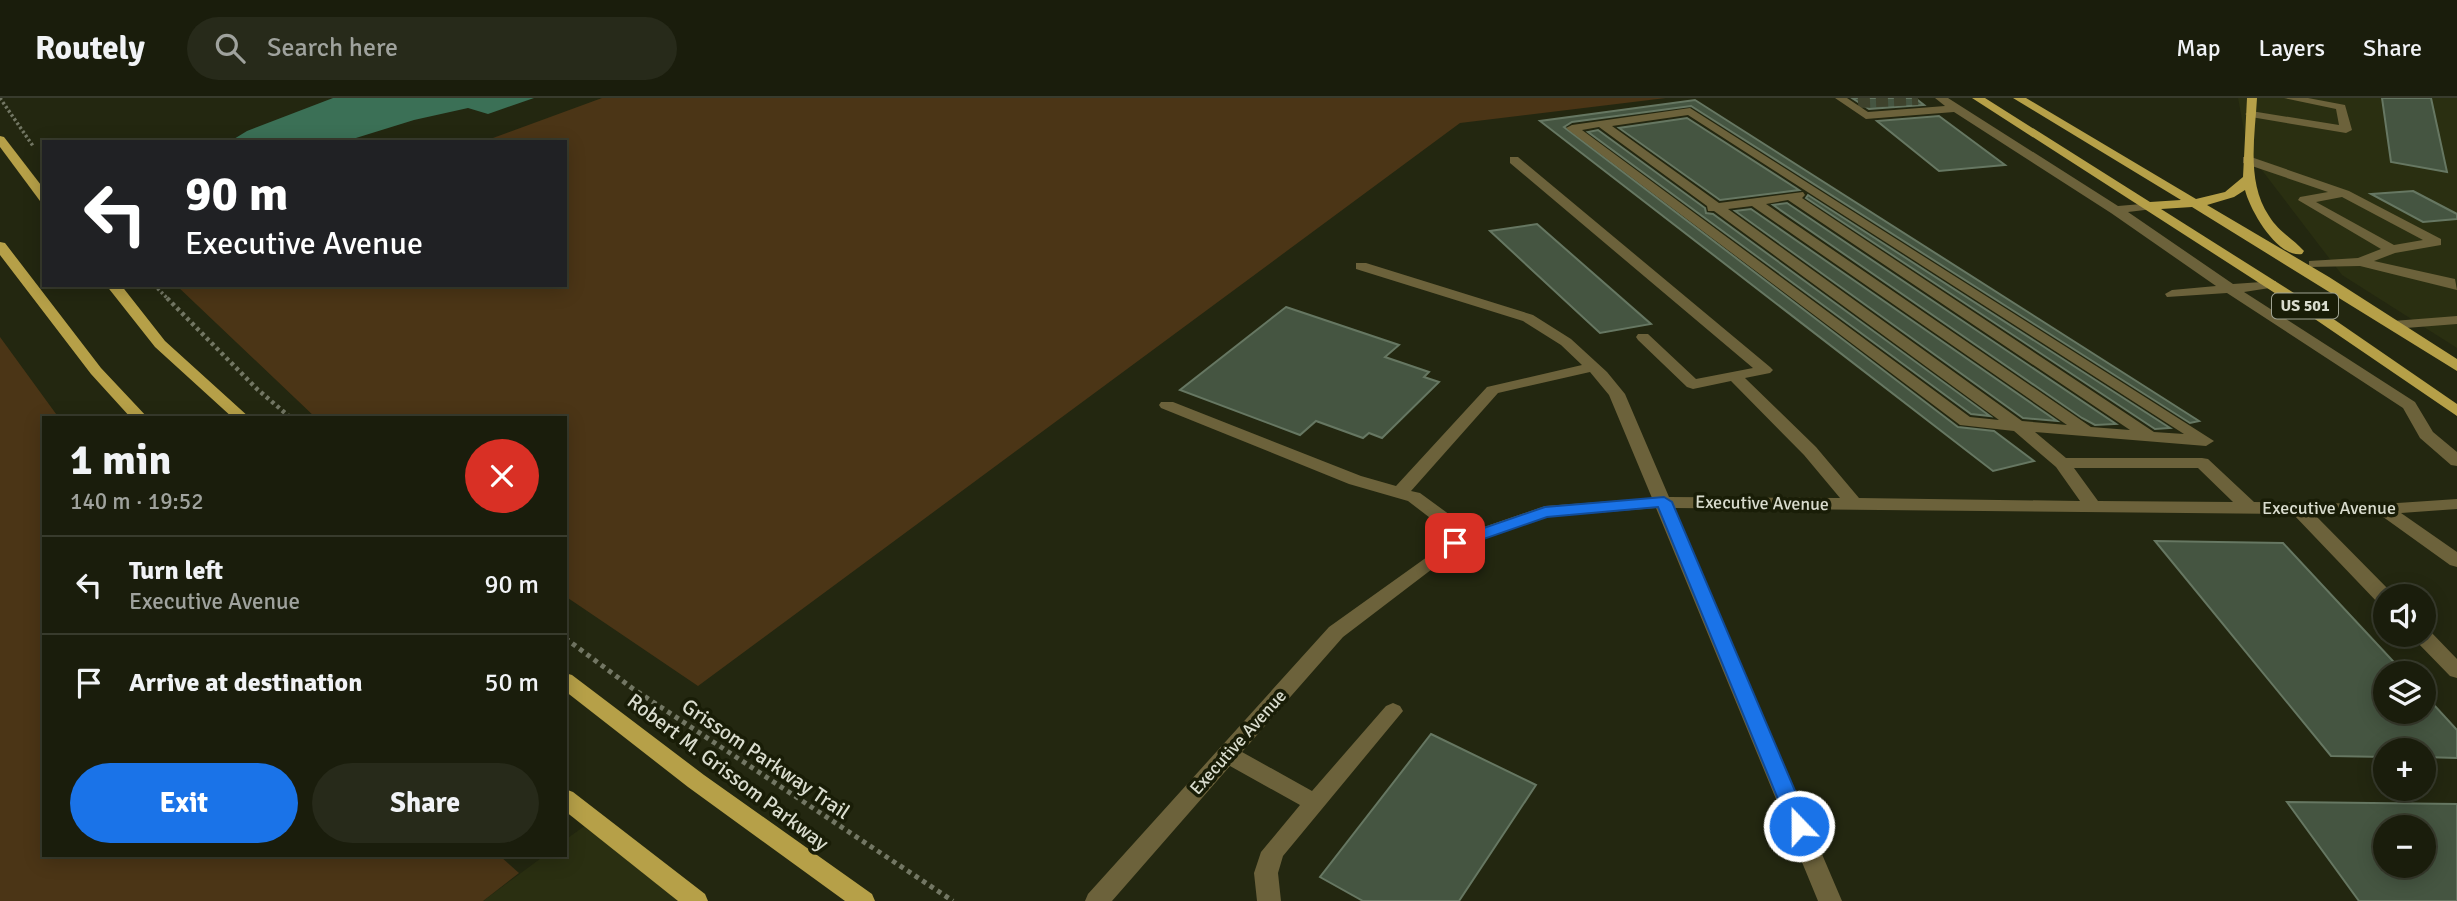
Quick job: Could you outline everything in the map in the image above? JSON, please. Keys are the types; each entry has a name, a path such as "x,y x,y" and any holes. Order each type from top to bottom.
{"main road":[{"name":"US 501","path":"1977,98 2271,284 2457,411"},
{"name":"US 501","path":"2018,98 2324,280 2457,366"},
{"path":"2252,98 2247,160 2248,179 2255,203 2268,227 2277,237 2314,264 2323,273 2324,280"},
{"path":"0,139 42,195"},
{"path":"2149,206 2222,197 2242,188 2248,179"},
{"path":"0,246 96,371 138,416"},
{"path":"115,287 160,344 240,416"},
{"name":"Robert M. Grissom Parkway","path":"567,682 696,781 863,901"},
{"path":"567,800 696,901"}],"street":[{"path":"1918,99 1940,98 1969,116 2116,210 2230,289 2409,405 2426,435 2457,461"},
{"path":"2251,114 2346,130 2341,107 2288,98"},
{"path":"1849,101 1866,116 1956,108"},
{"path":"1690,111 1819,192 2206,441 1966,422 1572,128 1690,111"},
{"path":"1969,116 2000,112"},
{"path":"1602,124 2018,426 2062,463 2093,506"},
{"path":"1514,160 1765,370 1693,384 1643,337"},
{"path":"2247,160 2345,194 2436,242 2392,249 2360,262"},
{"path":"1685,213 1819,192"},
{"path":"2345,194 2304,200 2392,249"},
{"path":"1790,196 2150,436"},
{"path":"1755,202 2088,432"},
{"path":"2116,210 2149,206"},
{"path":"2314,264 2360,262 2450,282 2457,286"},
{"path":"1362,266 1528,318 1566,342 1617,394 1830,901"},
{"path":"2172,294 2271,284"},
{"path":"2393,325 2457,320"},
{"path":"1401,491 1493,390 1594,368"},
{"path":"1734,376 1810,451 1854,504"},
{"path":"1167,405 1355,480 1401,491 1414,497 1469,538"},
{"path":"2062,463 2202,463 2250,508"},
{"name":"Executive Avenue","path":"1097,901 1336,632 1455,543 1545,512 1664,502 2383,509 2457,504"},
{"path":"2298,508 2373,586"},
{"path":"2383,509 2457,561"},
{"path":"2434,647 2457,671"},
{"path":"1269,901 1265,873 1273,852 1392,711"},
{"path":"1227,754 1315,803"}],"path":[{"path":"0,98 36,150"},
{"path":"156,287 257,389 289,416"},
{"name":"Grissom Parkway Trail","path":"567,639 632,688 953,901"}],"shaded area":[{"path":"333,98 534,98 488,114 468,108 414,120 349,140 232,140 247,131"},
{"path":"602,98 1666,98 1460,123 698,686 567,597 567,416 314,416 178,287 567,287 567,140 487,140"},
{"path":"2238,98 2457,98 2457,348 2342,275 2248,152"},
{"path":"0,337 58,416 42,416 42,857 501,857 519,873 483,901 0,901"},
{"path":"593,820 696,901 483,901 543,857 567,857 567,839"}],"building":[{"path":"1852,98 1915,98 1924,105 1869,109"},
{"path":"2382,98 2431,98 2447,172 2391,162"},
{"path":"1695,100 2199,421 2190,423 1691,106 1572,122 1564,127 1958,427 1994,431 2034,461 1993,471 1540,121"},
{"path":"1939,116 2005,165 1939,171 1877,121"},
{"path":"1687,118 1799,190 1720,200 1619,128"},
{"path":"1598,130 1705,208 1706,213 1713,214 1990,416 1971,414 1588,132"},
{"path":"2413,191 2457,214 2457,219 2423,222 2371,194"},
{"path":"1808,195 2170,428 2155,429 1806,198"},
{"path":"1787,203 2116,424 2095,425 2082,418 1773,205"},
{"path":"1751,209 2057,421 2023,418 1735,211"},
{"path":"1537,224 1651,324 1600,333 1490,231"},
{"path":"1286,307 1399,345 1385,357 1429,372 1424,377 1439,382 1382,438 1369,433 1363,438 1316,421 1300,435 1180,390"},
{"path":"2155,541 2283,543 2373,640 2373,647 2380,647 2393,661 2373,661 2373,724 2436,724 2436,707 2457,730 2457,758 2436,757 2436,738 2373,738 2373,757 2331,756"},
{"path":"1431,734 1536,785 1459,901 1363,901 1320,877"},
{"path":"2287,802 2457,804 2457,901 2359,901"}],"tunnel":[{"path":"1858,102 1918,99"}],"route":[{"path":"1455,543 1545,512 1664,502 1799,826"}]}
